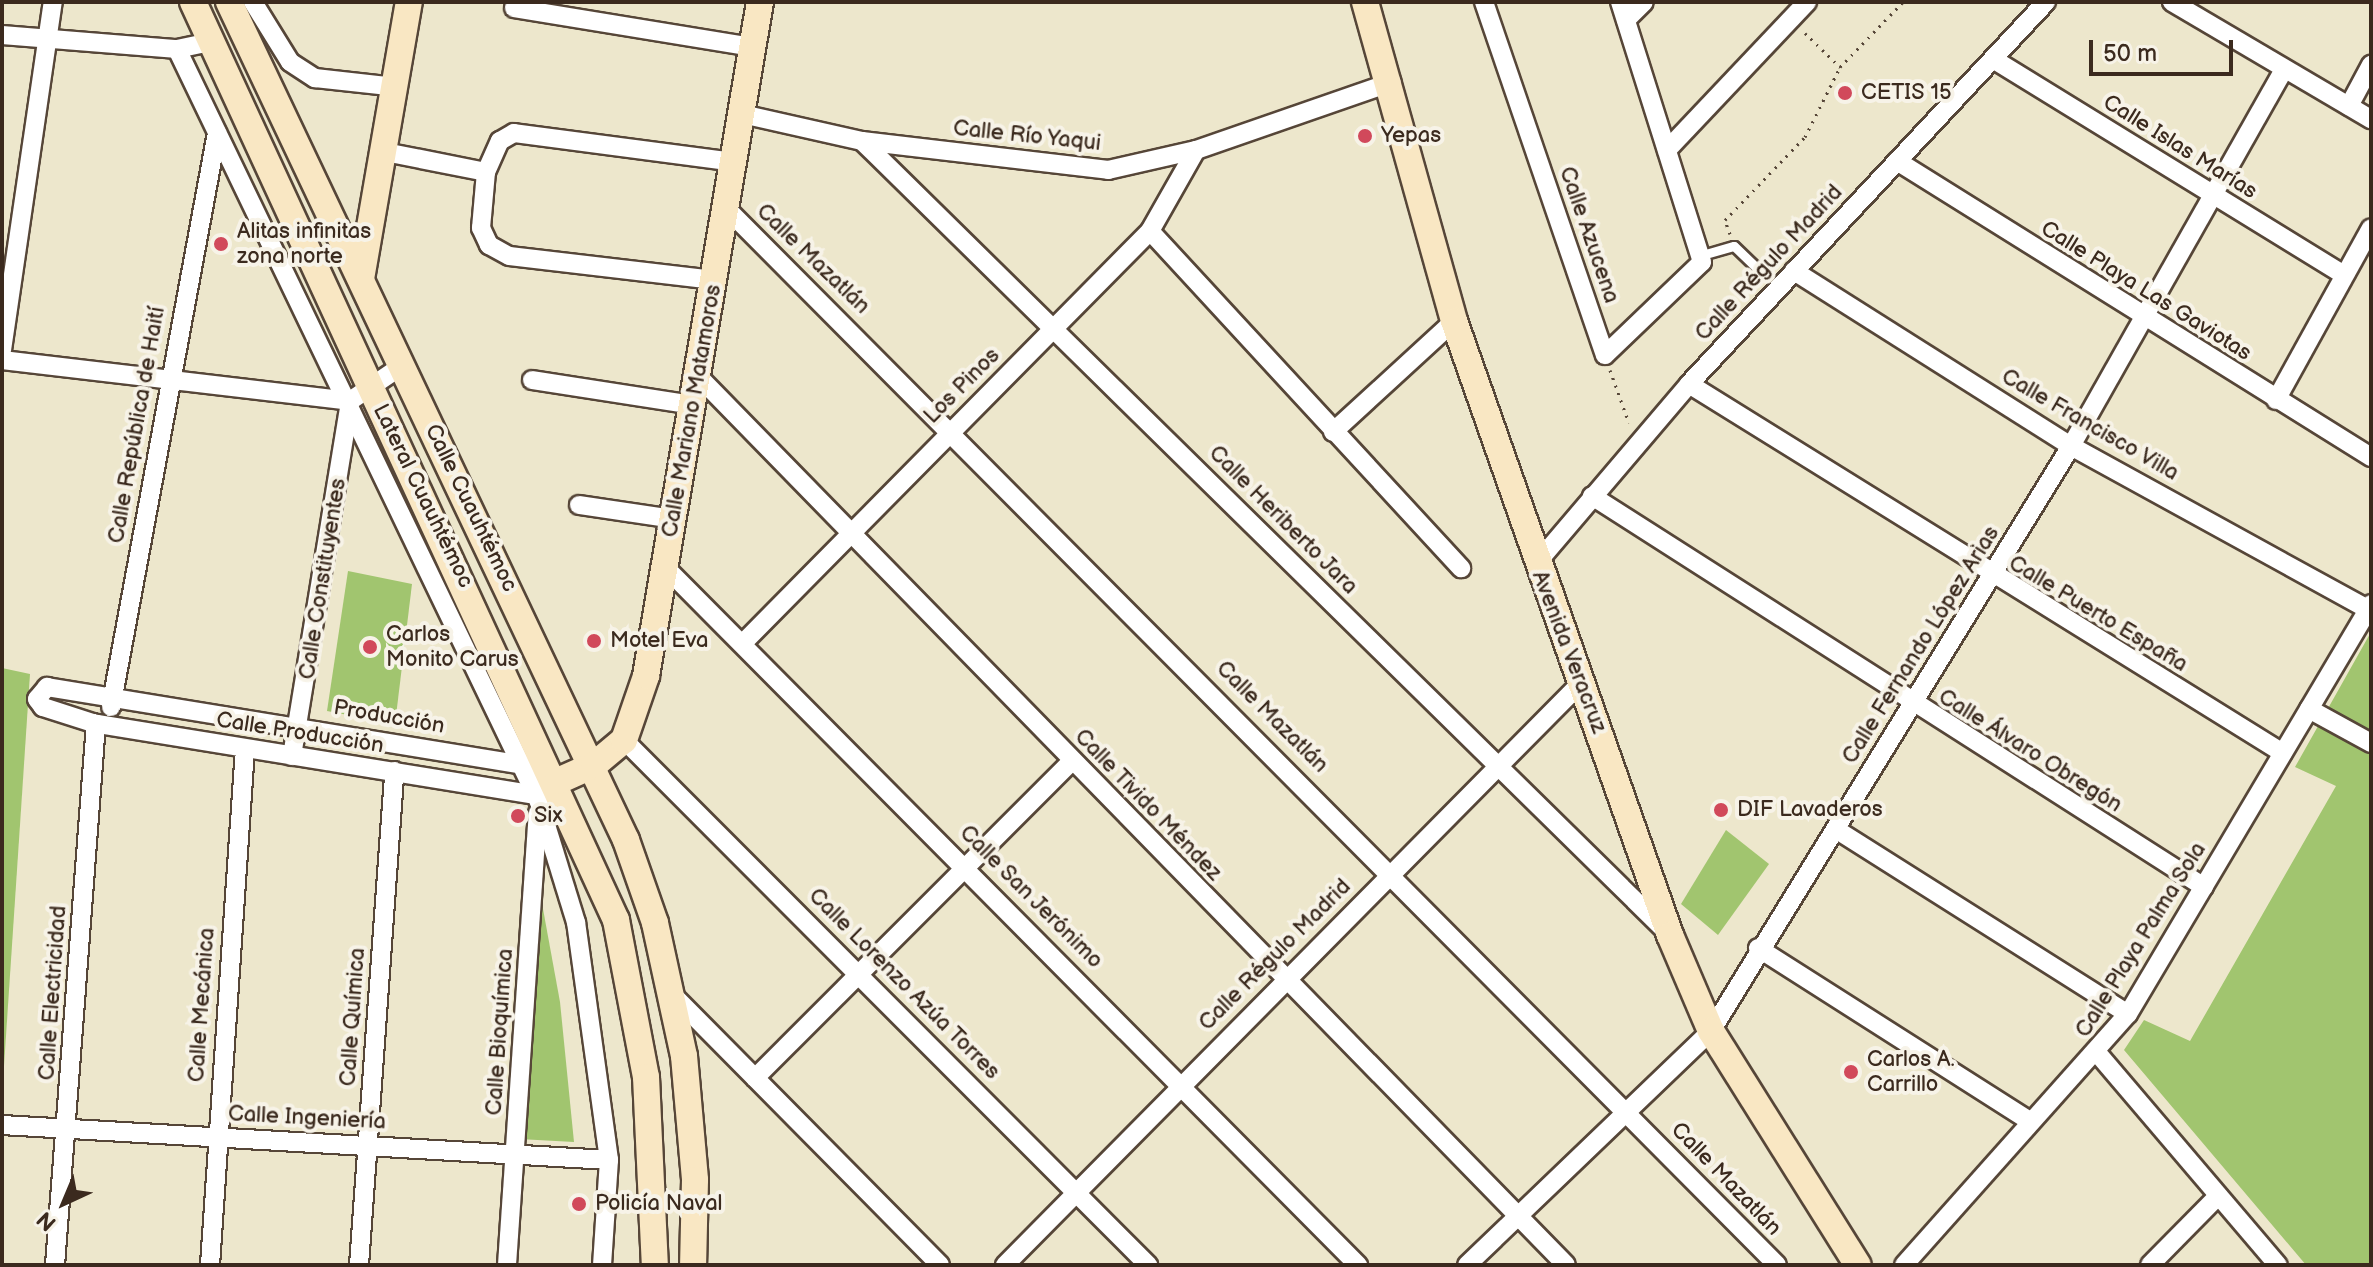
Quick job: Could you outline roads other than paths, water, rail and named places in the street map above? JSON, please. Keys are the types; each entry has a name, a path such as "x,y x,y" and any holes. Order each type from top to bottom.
{"main road":[{"name":"Calle Cuauhtémoc","path":"193,2 373,381 544,793 616,920 634,1005 653,1153 655,1265"},
{"name":"Calle Cuauhtémoc","path":"229,2 594,765 641,882 672,994 692,1124 694,1264"},
{"path":"361,279 409,2"},
{"name":"Calle Mariano Matamoros","path":"624,740 646,676 760,2"},
{"name":"Avenida Veracruz","path":"1365,2 1392,82 1454,321 1536,564 1582,682 1670,935 1711,1031 1858,1265"},
{"path":"544,793 594,765 624,740"}],"street":[{"path":"2,350 53,2"},
{"path":"253,2 290,62 315,78 396,87"},
{"name":"Calle Azucena","path":"1484,2 1605,355 1702,259"},
{"path":"1620,2 1702,259"},
{"path":"1626,20 1644,2"},
{"path":"1667,150 1807,2"},
{"name":"Calle Régulo Madrid","path":"1536,564 1689,384 2046,2"},
{"path":"2172,2 2371,119"},
{"path":"514,8 752,47"},
{"path":"2,35 177,49 210,42"},
{"name":"Lateral Cuauhtémoc","path":"177,49 525,765"},
{"name":"Calle Islas Marías","path":"1993,59 2213,197 2343,274"},
{"path":"2349,106 2371,65"},
{"name":"Calle Fernando López Arias","path":"1467,1265 1711,1031 1758,948 1837,830 1910,705 2071,446 2145,321 2284,70"},
{"name":"Calle Río Yaqui","path":"742,114 862,141 1108,170 1196,150 1392,82"},
{"name":"Calle República de Haití","path":"101,724 114,697 168,384 217,133"},
{"path":"714,280 509,256 489,245 481,228 486,172 500,141 514,133 734,162"},
{"name":"Calle Heriberto Jara","path":"862,141 1057,325 1492,766 1670,935"},
{"name":"Los Pinos","path":"744,642 1150,231 1196,150"},
{"path":"385,152 486,172"},
{"name":"Calle Playa Las Gaviotas","path":"1897,161 2145,321 2371,457"},
{"name":"Calle Mazatlán","path":"727,209 1391,871 1777,1265"},
{"path":"2276,400 2371,228"},
{"path":"1150,231 1461,568"},
{"name":"Calle Francisco Villa","path":"1794,271 2071,446 2370,608"},
{"path":"1333,432 1454,321"},
{"path":"2,360 168,384 350,401 373,381 403,365"},
{"name":"Calle Tivido Méndez","path":"698,376 848,535 1566,1265"},
{"path":"532,380 693,405"},
{"name":"Calle Puerto España","path":"1689,384 1991,577 2283,753"},
{"name":"Calle Constituyentes","path":"292,756 300,727 350,401"},
{"name":"Calle Álvaro Obregón","path":"1592,496 1910,705 2204,887"},
{"path":"579,505 674,519"},
{"name":"Calle San Jerónimo","path":"665,567 966,864 1358,1265"},
{"name":"Calle Playa Palma Sola","path":"1904,1265 2028,1120 2099,1055 2128,1014 2370,608"},
{"name":"Calle Régulo Madrid","path":"1005,1265 1492,766 1582,682"},
{"name":"Producción","path":"37,699 47,687 525,765 544,793"},
{"name":"Calle Producción","path":"37,699 101,724 245,749 544,793"},
{"path":"2309,709 2371,743"},
{"name":"Calle Electricidad","path":"55,1265 101,724"},
{"name":"Calle Lorenzo Azúa Torres","path":"624,740 859,970 1148,1265"},
{"name":"Calle Mecánica","path":"210,1265 245,749"},
{"path":"755,1078 859,970 1072,761"},
{"name":"Calle Química","path":"359,1265 394,771"},
{"path":"544,793 576,922 609,1160 602,1265"},
{"name":"Calle Bioquímica","path":"507,1265 544,793"},
{"path":"1837,830 2128,1014"},
{"path":"1758,948 2028,1120"},
{"path":"672,994 940,1265"},
{"path":"2099,1055 2278,1265"},
{"name":"Calle Ingeniería","path":"2,1125 609,1160"},
{"path":"2150,1265 2218,1196"}],"lane":[{"path":"1702,259 1734,246 1759,270"}],"place":[{"name":"CETIS 15","path":"1845,93"},
{"name":"Yepas","path":"1365,136"},
{"name":"Alitas infinitas zona norte","path":"221,244"},
{"name":"Motel Eva","path":"594,641"},
{"name":"Carlos Monito Carus","path":"370,647"},
{"name":"DIF Lavaderos","path":"1721,810"},
{"name":"Six","path":"518,816"},
{"name":"Carlos A. Carrillo","path":"1851,1072"},
{"name":"Policía Naval","path":"579,1204"}]}
